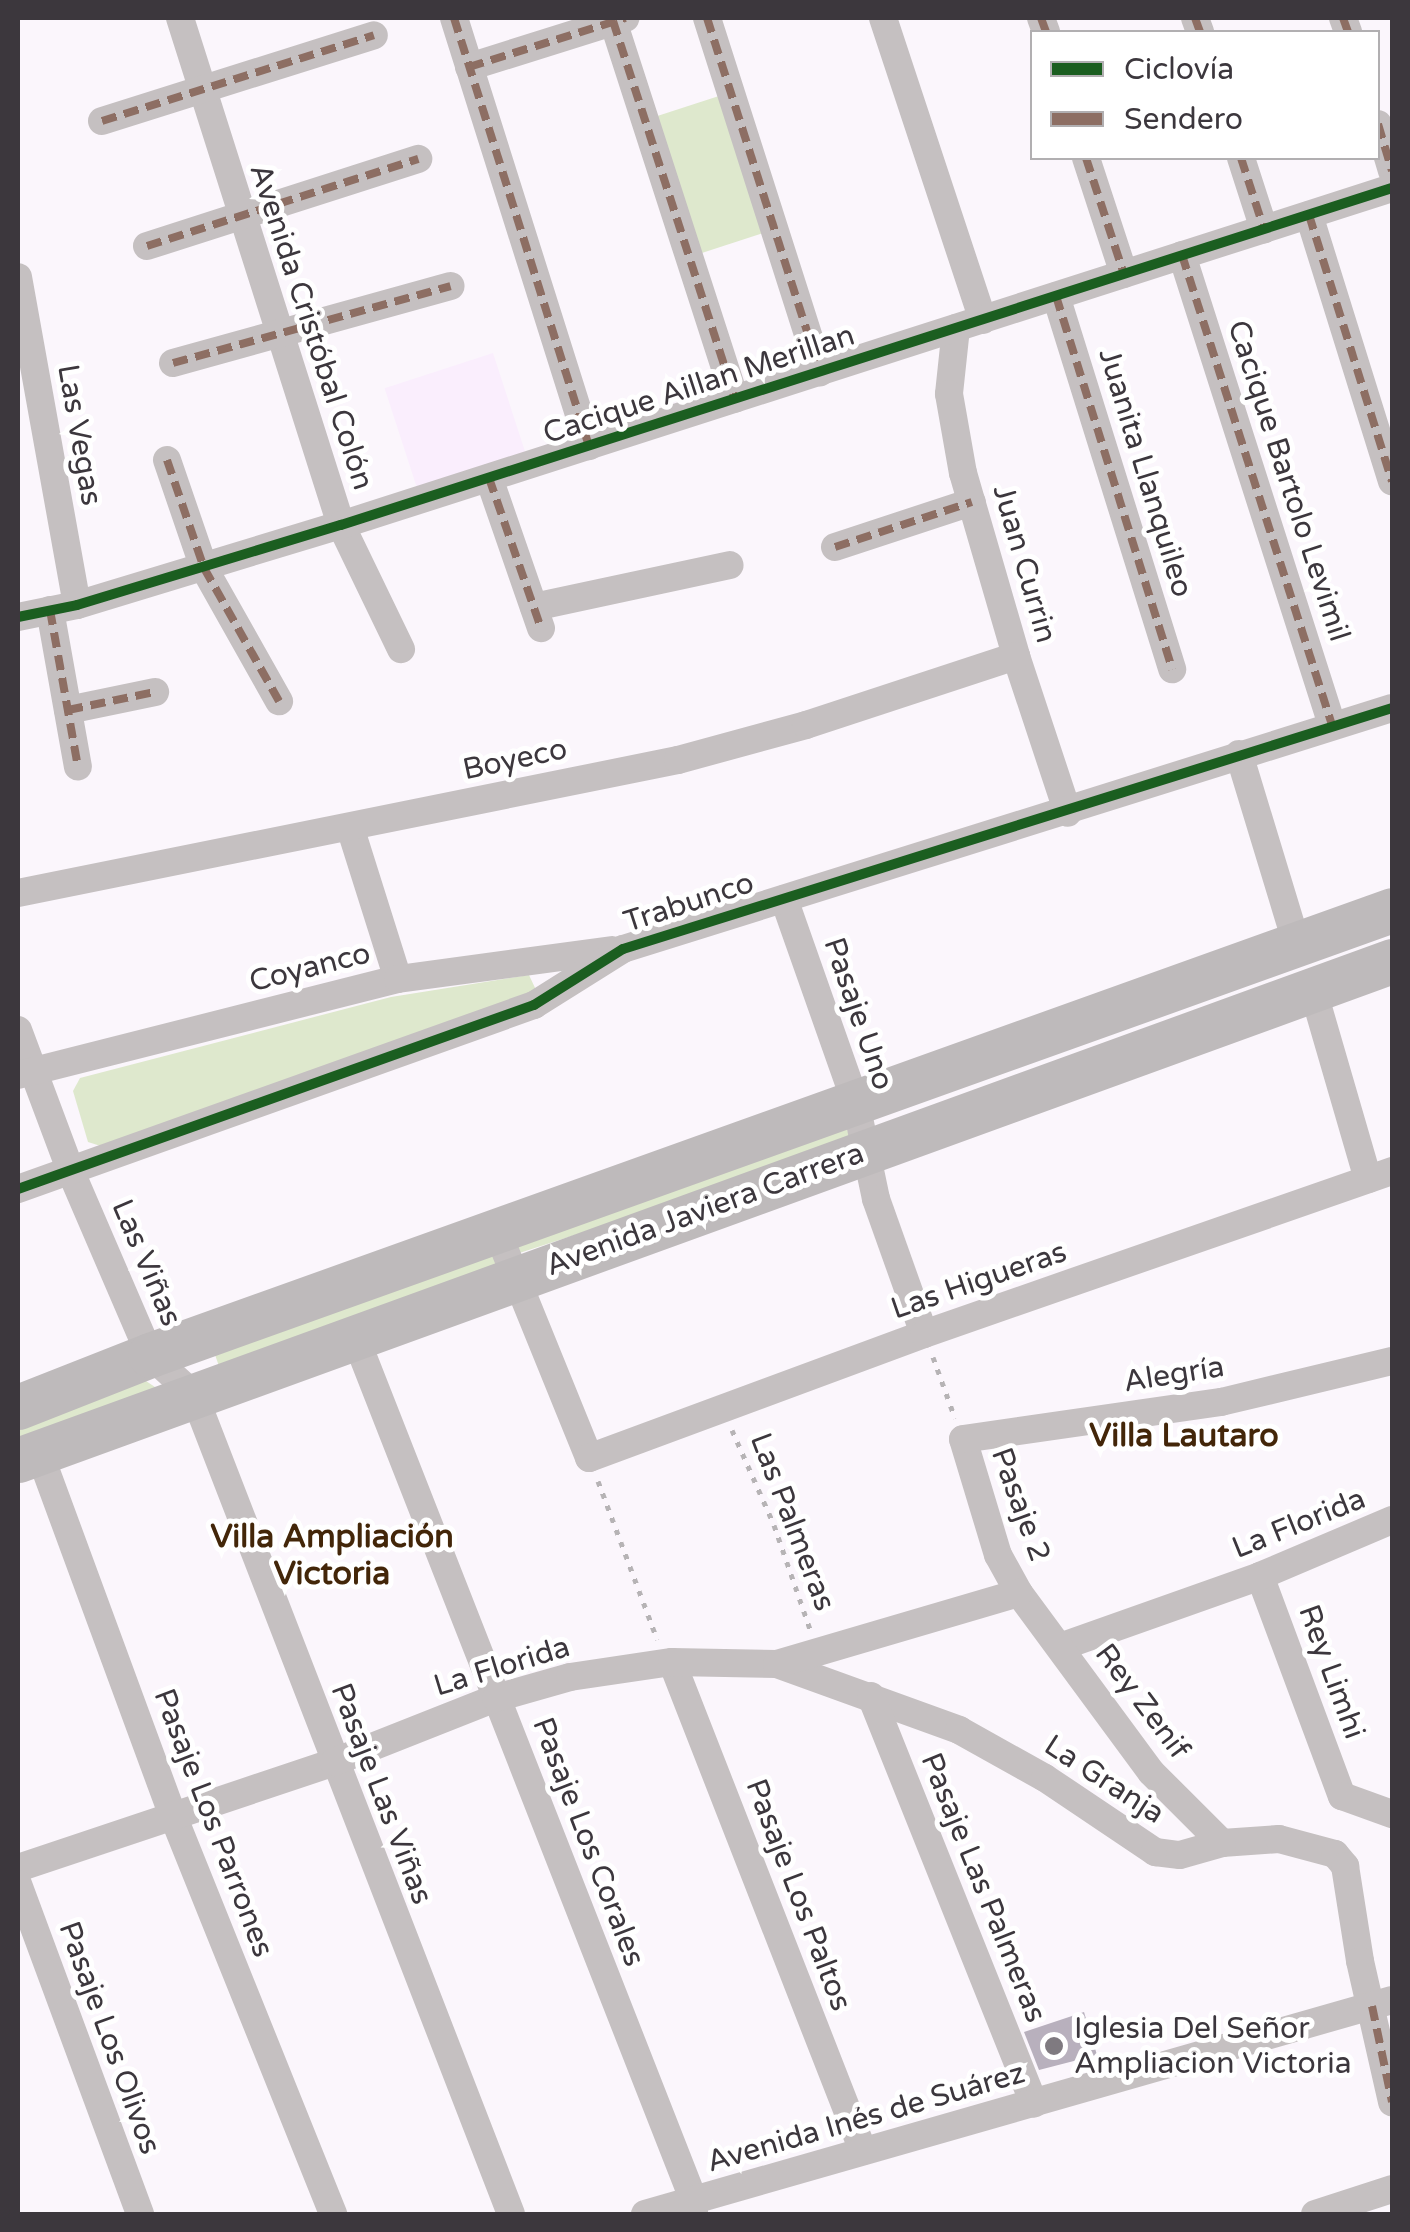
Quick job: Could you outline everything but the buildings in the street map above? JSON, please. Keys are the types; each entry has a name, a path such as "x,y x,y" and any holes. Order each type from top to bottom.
{"main road":[{"name":"Avenida Javiera Carrera","path":"18,1407 150,1355 1392,910"},
{"name":"Avenida Javiera Carrera","path":"28,1456 1392,961"}],"street":[{"name":"Avenida Cristóbal Colón","path":"180,18 340,525 401,649"},
{"path":"454,18 588,446"},
{"path":"707,18 820,372"},
{"name":"Juan Currin","path":"883,18 970,324 950,394 972,502 1016,656 1068,812"},
{"path":"470,67 619,19 735,399"},
{"path":"102,122 374,35"},
{"path":"1380,131 1392,170"},
{"path":"147,246 418,159"},
{"path":"1087,160 1124,274"},
{"path":"1242,160 1264,229"},
{"name":"Cacique Aillan Merillan","path":"18,617 204,568 1392,188"},
{"path":"1308,215 1392,481"},
{"name":"Cacique Bartolo Levimil","path":"1182,256 1332,726"},
{"name":"Las Vegas","path":"18,277 63,608 68,710 78,767"},
{"path":"173,363 450,286"},
{"name":"Juanita Llanquileo","path":"1056,296 1172,669"},
{"path":"167,460 204,568 279,702"},
{"path":"489,478 538,618 730,565"},
{"path":"835,547 972,502"},
{"name":"Boyeco","path":"18,893 678,760 806,725 1016,656"},
{"path":"68,710 155,692"},
{"name":"Trabunco","path":"18,1189 534,1004 622,949 1392,708"},
{"path":"1239,754 1297,945"},
{"path":"350,827 398,980"},
{"name":"Pasaje Uno","path":"784,900 856,1104 863,1150"},
{"name":"Coyanco","path":"25,1074 398,980 622,949"},
{"path":"1313,990 1380,1175"},
{"name":"Las Viñas","path":"18,1030 25,1074 150,1355 194,1395"},
{"path":"863,1150 924,1334"},
{"name":"Las Higueras","path":"589,1458 924,1334 1380,1175"},
{"path":"497,1231 589,1458"},
{"name":"Pasaje Los Corales","path":"356,1339 694,2208"},
{"name":"Alegría","path":"963,1439 1220,1402 1392,1361"},
{"name":"Pasaje Las Viñas","path":"194,1395 510,2214"},
{"name":"Pasaje 2","path":"963,1439 998,1555 1019,1593"},
{"name":"Pasaje Los Parrones","path":"28,1456 333,2214"},
{"name":"La Florida","path":"1060,1647 1260,1576 1392,1520"},
{"name":"Rey Limhi","path":"1260,1576 1342,1796 1392,1814"},
{"name":"La Florida","path":"18,1868 334,1762 496,1698 588,1674 672,1662 777,1664 1019,1593"},
{"name":"Rey Zenif","path":"1019,1593 1151,1772 1222,1843"},
{"name":"Pasaje Los Paltos","path":"672,1662 863,2152"},
{"name":"La Granja","path":"777,1664 959,1730 1046,1778 1155,1852 1180,1855 1222,1843 1280,1839 1328,1850 1341,1859 1382,2003 1392,2102"},
{"name":"Pasaje Las Palmeras","path":"872,1696 1034,2104"},
{"name":"Pasaje Los Olivos","path":"18,1884 140,2214"},
{"name":"Avenida Inés de Suárez","path":"645,2214 694,2208 863,2152 1382,2003"},
{"path":"1315,2214 1392,2189"}],"path":[{"path":"924,1334 963,1439"},
{"path":"589,1458 655,1637 672,1662"}],"shaded area":[{"path":"493,353 528,460 419,495 385,388"}],"green space":[{"path":"722,95 766,232 698,254 654,117"},
{"path":"529,975 536,990 110,1149 88,1142 73,1091 80,1078 391,997"},
{"path":"845,1123 852,1145 520,1253 513,1231"},
{"path":"493,1253 501,1276 221,1372 213,1349"},
{"path":"137,1375 170,1397 18,1452 18,1420"}],"marked path":[{"path":"454,18 589,446"},
{"path":"469,67 625,18"},
{"path":"707,18 820,372"},
{"path":"1041,18 1045,30"},
{"path":"1195,18 1199,30"},
{"path":"1343,18 1347,30"},
{"path":"613,21 735,399"},
{"path":"102,121 374,35"},
{"path":"1380,131 1392,171"},
{"path":"147,246 418,159"},
{"path":"1087,160 1124,274"},
{"path":"1242,160 1264,229"},
{"path":"1309,215 1392,481"},
{"path":"1182,255 1332,726"},
{"path":"173,363 450,286"},
{"path":"1056,296 1172,669"},
{"path":"167,460 204,568 279,701"},
{"path":"489,478 541,628"},
{"path":"835,547 972,502"},
{"path":"50,610 78,767"},
{"path":"68,710 155,692"},
{"path":"1372,2006 1392,2102"}],"cycle path":[{"path":"18,617 77,605 341,525 1392,188"},
{"path":"18,1189 534,1005 623,949 1392,708"}],"place":[{"name":"Iglesia Del Señor Ampliacion Victoria","path":"1054,2046"}],"district":[{"name":"Villa Lautaro","path":"1184,1436"},
{"name":"Villa Ampliación Victoria","path":"332,1556"}]}
